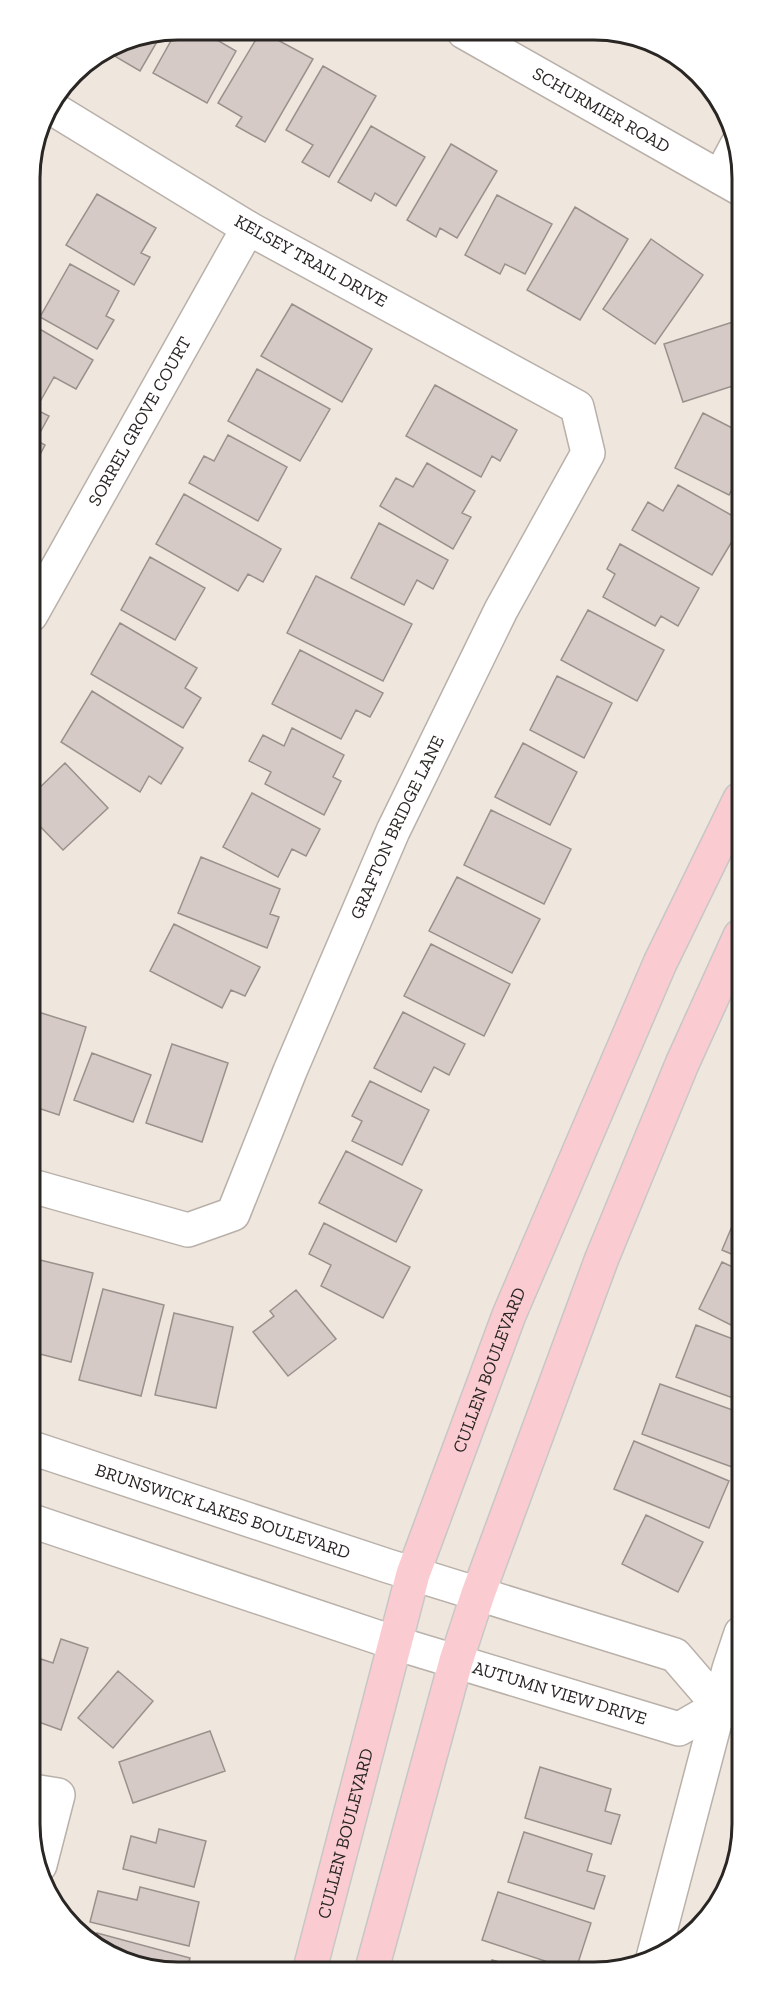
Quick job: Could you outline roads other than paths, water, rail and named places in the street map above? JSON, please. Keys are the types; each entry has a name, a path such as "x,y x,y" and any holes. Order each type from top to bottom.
{"main road":[{"name":"CULLEN BOULEVARD","path":"312,1961 413,1574 509,1315 660,963 732,816"},
{"path":"374,1961 456,1661 478,1594 602,1258 682,1064 732,955"}],"street":[{"name":"SCHURMIER ROAD","path":"478,40 730,182"},
{"name":"KELSEY TRAIL DRIVE","path":"58,112 248,228 577,407"},
{"name":"SORREL GROVE COURT","path":"41,598 248,228"},
{"name":"GRAFTON BRIDGE LANE","path":"40,1188 188,1230 234,1214 290,1071 393,831 501,610 588,453 577,407"},
{"name":"BRUNSWICK LAKES BOULEVARD","path":"40,1451 413,1574"},
{"path":"40,1524 395,1643"},
{"path":"413,1574 675,1655 730,1710"},
{"name":"AUTUMN VIEW DRIVE","path":"395,1643 679,1729 730,1710"},
{"path":"657,1946 730,1710 729,1669 731,1663"},
{"path":"42,1839 45,1793"}]}
